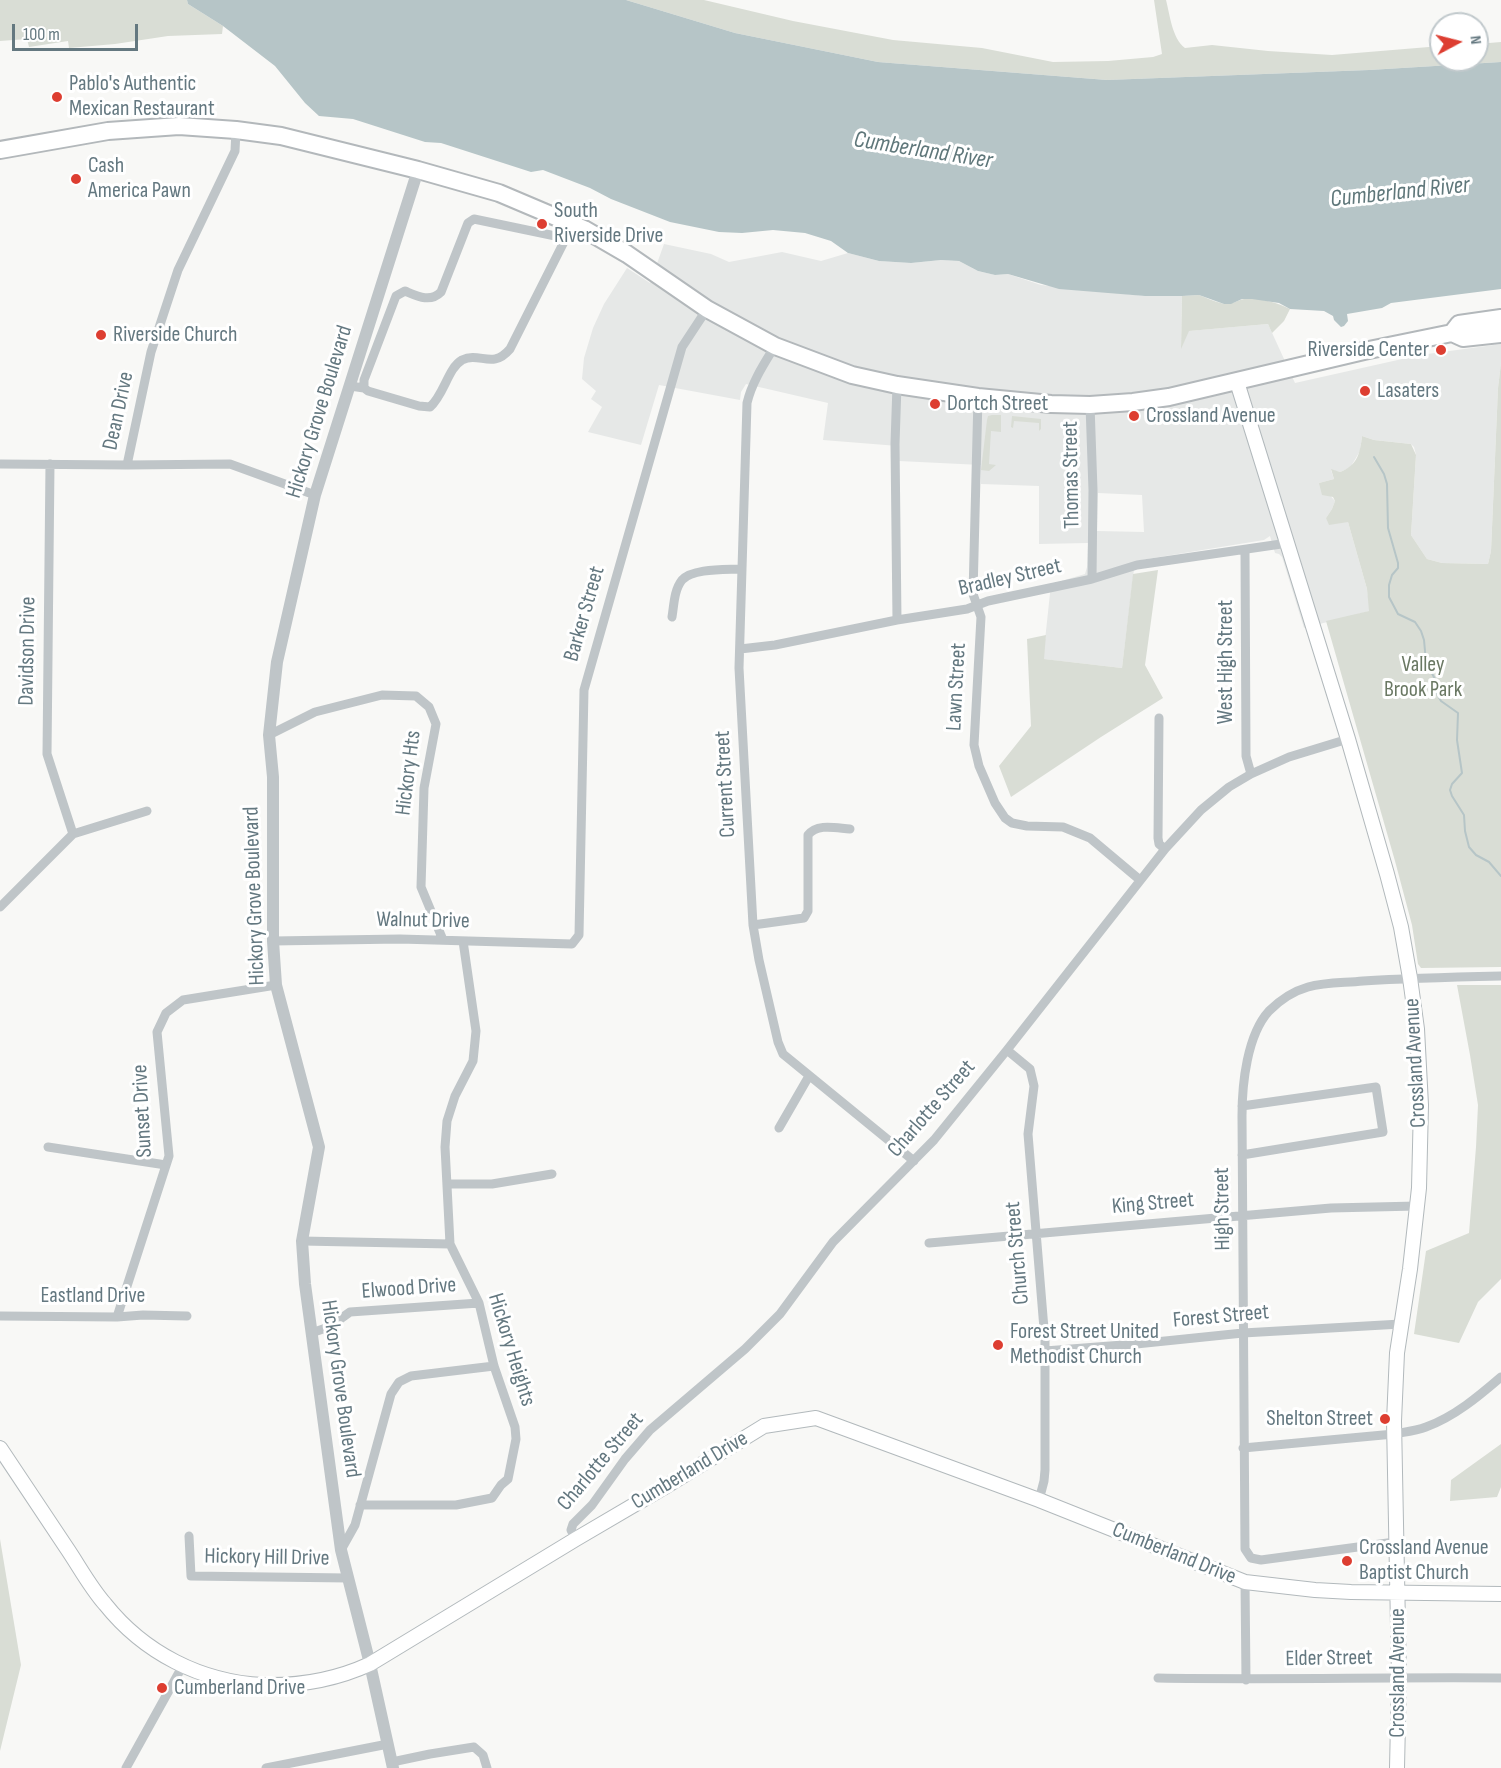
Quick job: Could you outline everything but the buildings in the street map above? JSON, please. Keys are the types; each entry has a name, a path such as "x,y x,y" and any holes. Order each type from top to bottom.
{"highway":[{"path":"0,150 108,131 179,126 281,136 418,170 499,193 569,231 627,254 707,309 775,346 852,375 897,385 978,397 1051,405 1133,402 1169,397 1364,351 1452,333 1462,338 1501,334"},
{"path":"1452,333 1458,324 1501,318"}],"main road":[{"name":"Crossland Avenue","path":"1237,382 1348,739 1391,887 1410,978 1417,1029 1421,1131 1418,1206 1401,1324 1395,1387 1395,1542 1399,1677 1397,1768"},
{"name":"Cumberland Drive","path":"0,1448 104,1603 125,1626 141,1640 182,1666 230,1681 257,1684 283,1685 326,1680 370,1665 764,1426 816,1418 1039,1500 1245,1582 1315,1590 1501,1594"}],"street":[{"name":"Dean Drive","path":"127,465 151,352 178,270 235,152 236,130"},
{"name":"Hickory Grove Boulevard","path":"392,1765 341,1550 305,1284 302,1241 319,1147 276,986 273,941 273,777 269,735 277,662 315,495 418,170"},
{"path":"350,386 364,388 368,392 419,406 430,407 437,401 457,364 465,358 497,360 504,356 510,349 569,231 526,230 474,219 468,223 441,292 429,299 405,291 396,296 364,380 364,388"},
{"name":"Barker Street","path":"572,944 579,934 584,690 682,347 707,309"},
{"name":"Current Street","path":"775,346 756,377 747,403 742,569 740,649 753,925 759,960 780,1048 787,1058 915,1161"},
{"path":"897,385 897,620"},
{"name":"Lawn Street","path":"978,397 973,594 981,617 974,745 979,766 999,811 1005,818 1018,825 1064,827 1082,833 1140,880"},
{"name":"Thomas Street","path":"1090,405 1093,490 1092,579"},
{"path":"0,464 230,464 315,495"},
{"name":"Davidson Drive","path":"51,464 46,754 73,834"},
{"name":"Bradley Street","path":"740,649 775,645 897,620 967,609 988,601 1092,579 1137,565 1288,543"},
{"name":"West High Street","path":"1245,550 1246,756 1251,774"},
{"path":"672,617 676,592 684,578 699,572 742,569"},
{"name":"Hickory Hts","path":"269,735 315,711 382,695 416,696 429,707 436,724 424,788 421,887 443,940"},
{"path":"1159,718 1158,838 1159,844 1165,849"},
{"name":"Charlotte Street","path":"576,1539 571,1530 573,1524 592,1505 625,1459 650,1430 745,1349 780,1314 833,1242 934,1140 1165,849 1215,797 1251,774 1289,757 1348,739"},
{"path":"0,908 73,834 147,811"},
{"path":"753,925 804,918 808,912 808,835 818,828 850,829"},
{"name":"Walnut Drive","path":"273,941 443,940 572,944"},
{"name":"Hickory Heights","path":"360,1505 456,1505 492,1498 508,1479 516,1439 494,1366 479,1304 450,1244 445,1147 447,1121 455,1096 473,1061 476,1031 464,941"},
{"name":"High Street","path":"1395,1542 1256,1560 1247,1554 1244,1542 1242,1106 1248,1063 1257,1030 1263,1019 1279,1002 1298,991 1315,986 1410,978 1501,976"},
{"name":"Sunset Drive","path":"117,1317 169,1156 157,1032 166,1013 183,1000 276,986"},
{"name":"Church Street","path":"1007,1050 1030,1069 1033,1077 1034,1096 1028,1134 1045,1351 1045,1470 1039,1500"},
{"path":"779,1128 809,1076"},
{"path":"1242,1106 1376,1087 1383,1132 1242,1155"},
{"path":"48,1146 166,1165"},
{"path":"447,1184 492,1184 552,1174"},
{"name":"King Street","path":"929,1243 1330,1208 1418,1206"},
{"path":"302,1241 450,1244"},
{"name":"Elwood Drive","path":"311,1333 329,1327 350,1312 479,1304"},
{"name":"Eastland Drive","path":"0,1316 187,1316"},
{"name":"Forest Street","path":"1045,1351 1243,1333 1401,1324"},
{"path":"341,1550 355,1525 392,1394 399,1382 411,1376 494,1366"},
{"path":"1243,1448 1418,1430 1440,1422 1501,1377"},
{"name":"Hickory Hill Drive","path":"189,1536 191,1576 348,1578"},
{"path":"1245,1582 1246,1680"},
{"path":"126,1768 182,1666"},
{"name":"Elder Street","path":"1158,1678 1246,1680 1501,1678"},
{"path":"266,1768 388,1744"},
{"path":"392,1765 430,1754 474,1747 483,1755 486,1768"}],"shaded area":[{"path":"664,244 711,254 729,262 782,252 821,261 848,253 879,261 911,263 959,261 978,271 995,275 1008,274 1041,285 1145,296 1182,296 1181,347 1188,331 1268,324 1295,383 1420,355 1501,344 1491,551 1488,564 1442,563 1427,559 1411,535 1416,455 1414,447 1411,444 1374,440 1362,436 1360,451 1350,468 1340,472 1331,470 1334,479 1319,483 1335,501 1326,518 1348,522 1367,589 1370,611 1304,628 1282,557 1275,553 1270,536 1264,540 1135,561 1122,668 1043,659 1051,584 1085,574 1088,543 1039,544 1039,486 981,484 981,465 899,461 898,446 823,440 828,403 746,384 741,392 740,400 659,385 641,445 588,432 602,407 591,399 596,391 582,379 584,358 593,328 604,304 627,268 650,283","holes":["1098,493 1142,495 1144,532 1097,531"]}],"green space":[{"path":"0,0 187,0 188,4 223,26 222,34 168,36 69,48 68,41 29,47 27,39 0,41"},
{"path":"626,0 704,0 793,21 893,40 982,48 1053,62 1108,61 1153,57 1162,54 1154,0 1166,0 1174,32 1185,48 1212,45 1332,55 1429,47 1429,66 1107,80 878,62 735,33"},
{"path":"1501,42 1501,62 1489,63 1489,43"},
{"path":"1199,295 1226,304 1250,299 1274,303 1290,309 1284,321 1272,333 1268,324 1189,331 1181,349 1182,296"},
{"name":"Valley Brook Park","path":"1501,363 1501,967 1421,968 1418,964 1412,925 1395,861 1326,621 1369,611 1367,589 1348,522 1329,525 1326,518 1335,501 1333,497 1322,495 1319,483 1334,479 1331,469 1340,472 1351,466 1359,453 1362,436 1374,440 1411,444 1416,455 1411,535 1427,559 1442,563 1488,564 1491,551"},
{"path":"1001,415 1001,432 991,431 989,464 996,465 989,471 981,470 987,420 988,416"},
{"path":"1012,416 1041,419 1041,429 1039,431 1039,423 1014,421 1013,428 1011,427"},
{"path":"1158,570 1145,665 1163,698 1011,797 999,766 1031,726 1027,639 1046,635 1044,659 1122,668 1133,574"},
{"path":"1457,985 1501,985 1501,1279 1478,1302 1459,1343 1414,1334 1426,1251 1469,1233 1478,1105"},
{"path":"1501,1444 1501,1487 1497,1497 1450,1501 1451,1480"},
{"path":"0,1539 21,1665 0,1751"}],"water":[{"name":"Cumberland River","path":"187,0 626,0 735,33 878,62 1107,80 1429,66 1429,72 1489,72 1489,63 1501,62 1501,289 1391,303 1382,308 1347,314 1348,321 1341,327 1333,316 1324,311 1290,309 1279,303 1242,299 1231,304 1224,304 1199,295 1145,296 1059,289 1008,274 995,275 978,271 959,261 911,263 879,261 848,253 831,241 805,233 773,230 742,233 719,232 670,222 543,170 531,172 441,143 425,142 353,119 319,116 305,103 275,66 223,26 188,4"}],"waterway":[{"path":"1374,457 1387,484 1388,528 1398,563 1398,568 1392,575 1389,585 1389,597 1398,614 1415,622 1421,631 1426,662 1436,681 1437,694 1441,701 1458,713 1457,740 1462,773 1452,784 1450,790 1464,815 1469,847 1476,855 1489,862 1501,876"}],"place":[{"name":"Pablo's Authentic Mexican Restaurant","path":"57,97"},
{"name":"Cash America Pawn","path":"76,179"},
{"name":"South Riverside Drive","path":"542,224"},
{"name":"Riverside Church","path":"101,335"},
{"name":"Riverside Center","path":"1441,350"},
{"name":"Lasaters","path":"1365,391"},
{"name":"Dortch Street","path":"935,404"},
{"name":"Crossland Avenue","path":"1134,416"},
{"name":"Forest Street United Methodist Church","path":"998,1345"},
{"name":"Shelton Street","path":"1385,1419"},
{"name":"Crossland Avenue Baptist Church","path":"1347,1561"},
{"name":"Cumberland Drive","path":"162,1688"}]}
